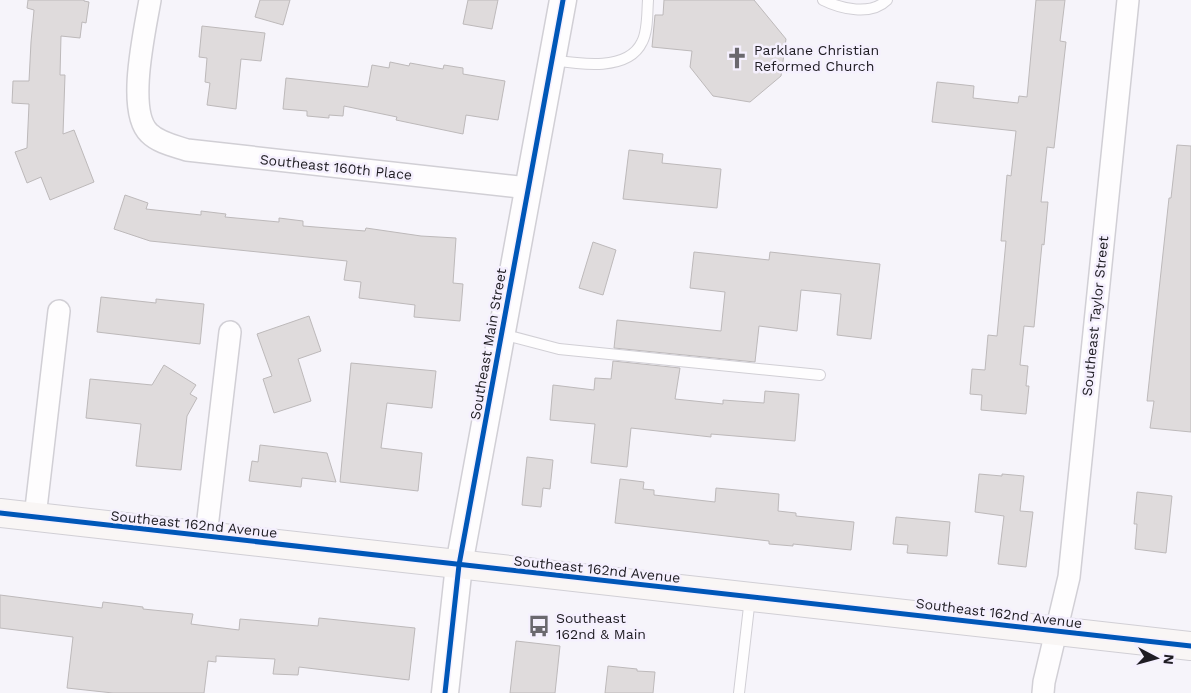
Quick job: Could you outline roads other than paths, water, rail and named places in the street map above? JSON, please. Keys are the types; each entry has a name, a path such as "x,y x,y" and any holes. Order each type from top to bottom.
{"main road":[{"name":"Southeast 162nd Avenue","path":"0,513 1191,646"}],"street":[{"name":"Southeast 160th Place","path":"150,0 138,86 139,118 148,133 165,144 188,150 528,188"},
{"name":"Southeast Main Street","path":"445,693 459,565 563,0"},
{"name":"Southeast Taylor Street","path":"1043,693 1069,577 1128,0"},
{"path":"35,517 59,311"},
{"path":"206,536 230,332"}],"lane":[{"path":"552,60 588,65 621,59 635,54 643,41 648,0"},
{"path":"823,0 836,7 870,10 887,0"},
{"path":"501,334 559,349 820,376"},
{"path":"739,693 750,597"}],"place":[{"name":"Parklane Christian Reformed Church","path":"737,58"},
{"name":"Southeast 162nd & Main","path":"539,626"}]}
